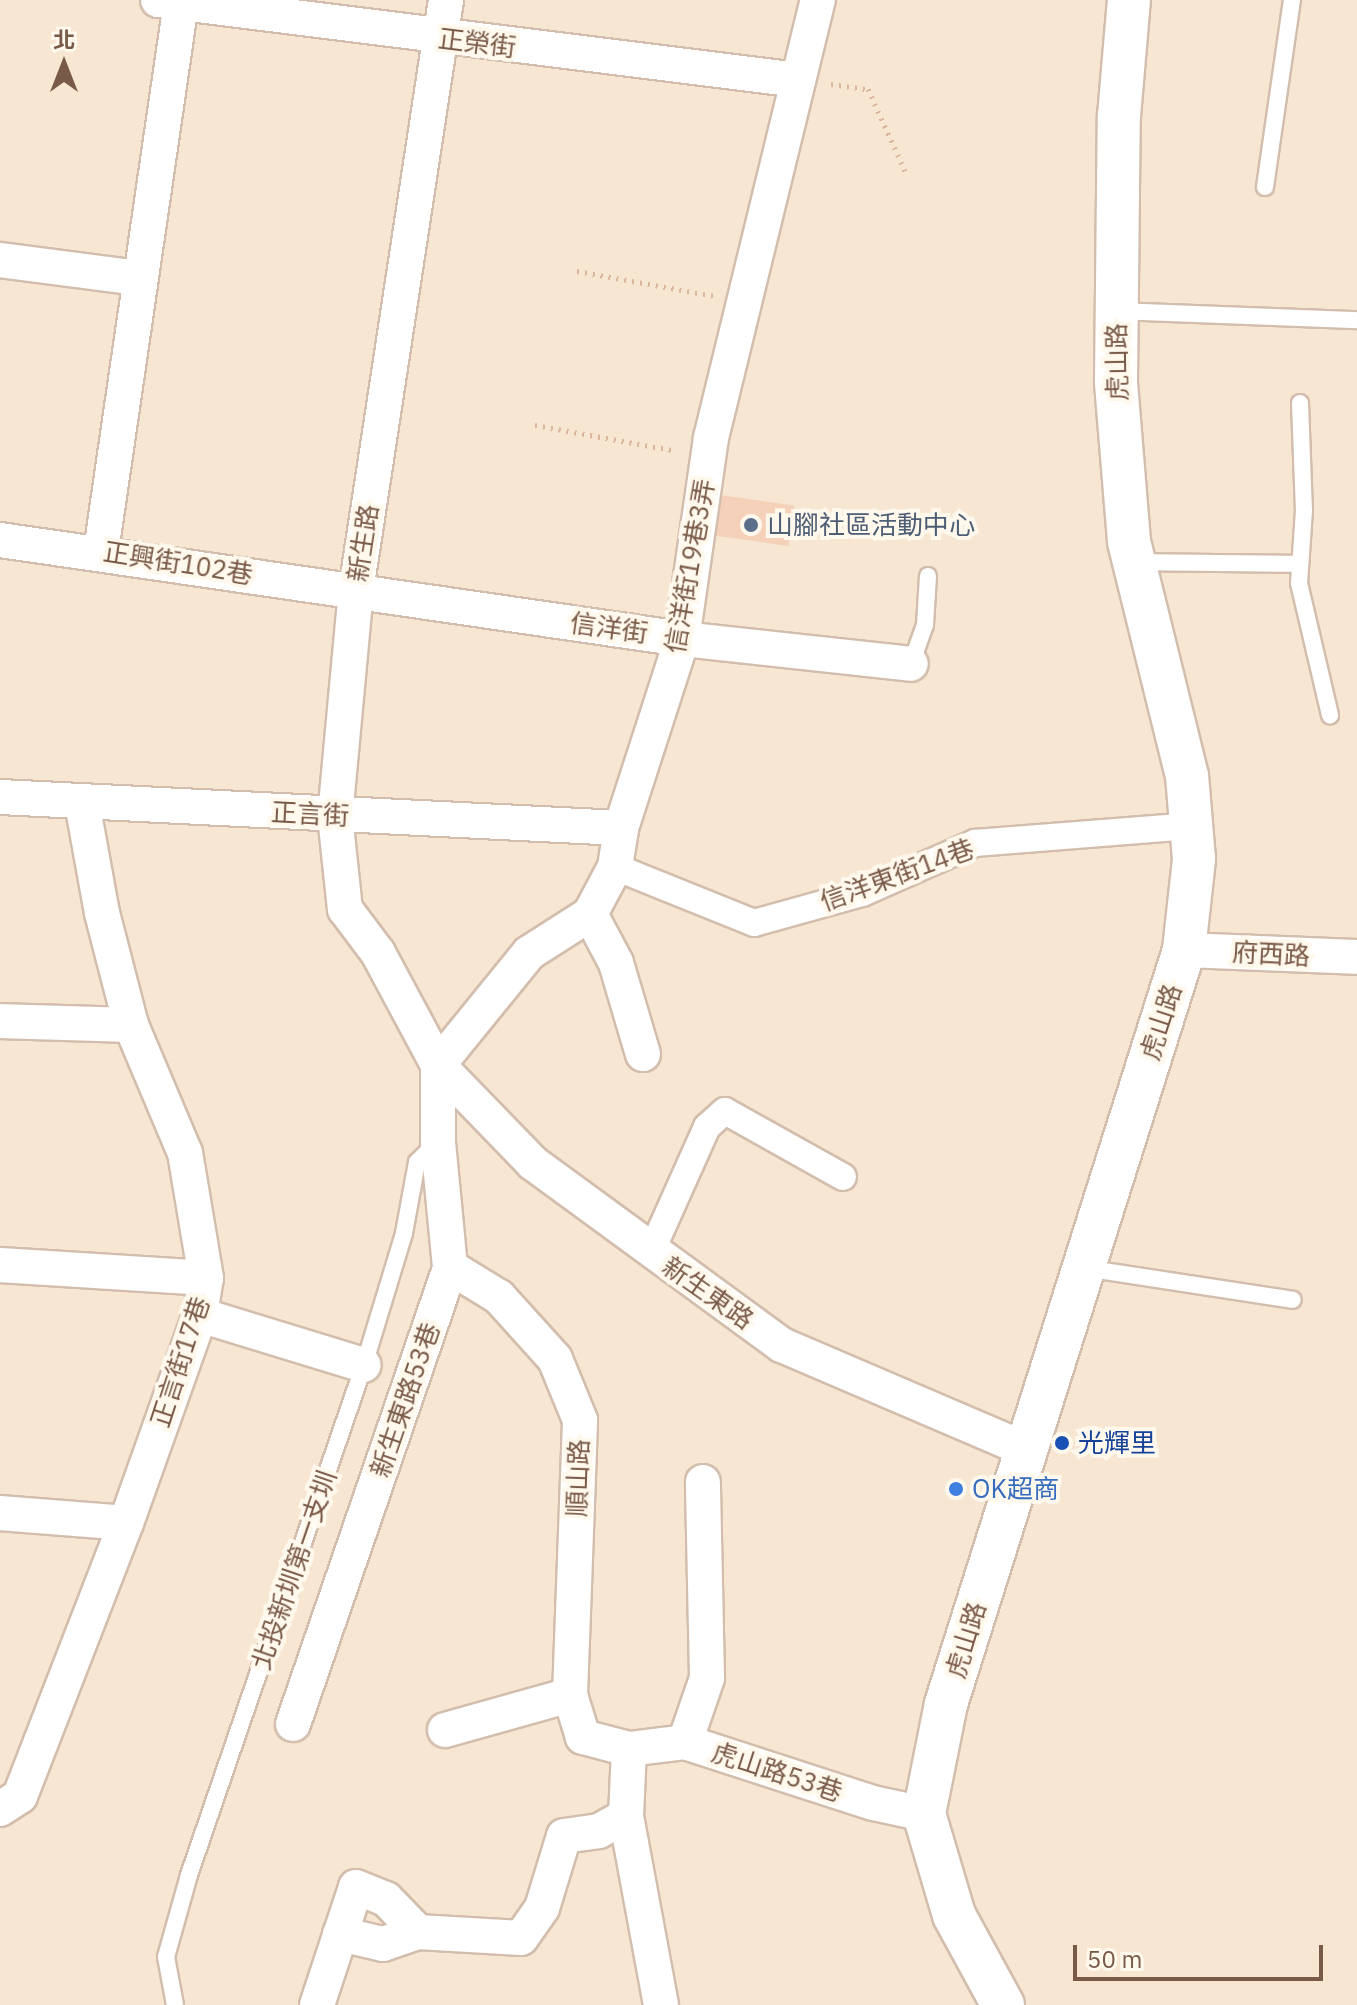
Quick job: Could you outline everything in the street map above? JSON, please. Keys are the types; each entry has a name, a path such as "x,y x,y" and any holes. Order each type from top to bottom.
{"street":[{"name":"新生路","path":"438,1065 378,953 345,909 335,816 356,590 446,0"},
{"name":"信洋街19巷3弄","path":"438,1065 529,953 590,914 615,867 621,828 682,639 708,457 818,0"},
{"name":"虎山路","path":"1003,2005 954,1915 924,1814 946,1704 1184,950 1194,859 1187,776 1134,562 1116,382 1119,116 1129,0"},
{"name":"正榮街","path":"169,2 441,39 798,80"},
{"path":"101,551 138,278 169,2"},
{"path":"0,260 138,278"},
{"name":"正興街102巷","path":"0,540 101,551 356,590"},
{"name":"信洋街","path":"356,590 682,639 911,664"},
{"name":"正言街","path":"0,797 621,828"},
{"name":"正言街17巷","path":"0,1809 20,1796 126,1523 200,1315 206,1278 185,1153 131,1025 102,913 82,803"},
{"name":"信洋東街14巷","path":"615,867 754,923 862,893 975,843 1192,826"},
{"path":"590,914 616,963 643,1054"},
{"name":"府西路","path":"1184,950 1357,957"},
{"path":"0,1021 131,1025"},
{"name":"新生東路53巷","path":"293,1724 450,1267 438,1142 438,1065"},
{"name":"新生東路","path":"438,1065 533,1163 782,1345 1025,1449"},
{"path":"651,1252 707,1127 725,1111 843,1177"},
{"path":"0,1265 206,1278"},
{"name":"順山路","path":"450,1267 499,1297 555,1359 580,1420 570,1695 583,1737 629,1749"},
{"path":"200,1315 364,1365"},
{"path":"685,1742 707,1678 703,1482"},
{"path":"0,1513 126,1523"},
{"path":"445,1730 570,1695"},
{"name":"虎山路53巷","path":"629,1749 685,1742 873,1803 924,1814"},
{"path":"629,1749 626,1816 661,2005"},
{"path":"340,1934 383,1944 418,1932 521,1938 542,1908 564,1836 599,1831 626,1816"},
{"path":"317,2005 356,1887 386,1899 418,1932"}],"lane":[{"path":"1265,187 1292,0"},
{"path":"1117,311 1357,320"},
{"path":"1300,403 1299,583 1330,715"},
{"path":"1134,562 1300,564"},
{"path":"911,664 925,625 928,576"},
{"name":"北投新圳第一支圳","path":"175,2005 166,1957 189,1875 364,1365 404,1233 417,1162 438,1142"},
{"path":"1083,1268 1293,1300"}],"path":[{"path":"798,80 868,89 905,171"},
{"path":"577,271 744,302"},
{"path":"535,425 708,457"}],"shaded area":[{"path":"0,0 1357,0 1357,2005 0,2005"}],"building":[{"name":"山腳社區活動中心","path":"713,494 794,505 788,546 707,535"}],"place":[{"name":"山腳社區活動中心","path":"751,525"},
{"name":"光輝里","path":"1062,1443"},
{"name":"OK超商","path":"956,1489"}]}
